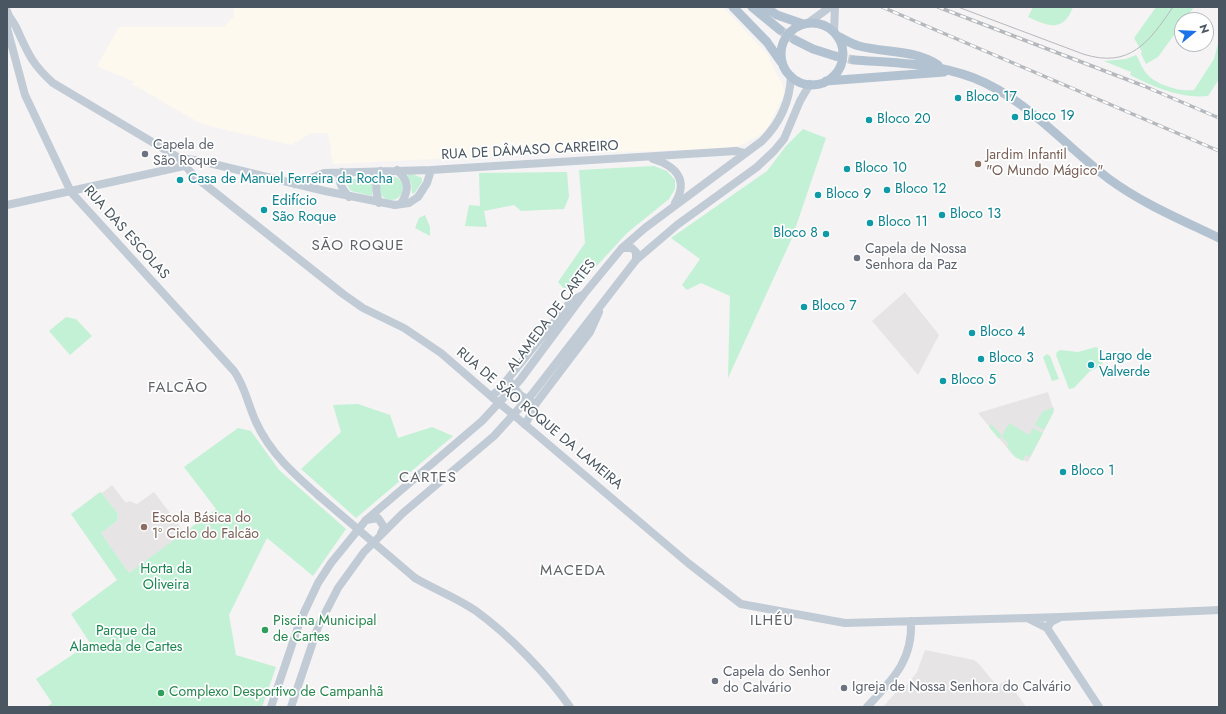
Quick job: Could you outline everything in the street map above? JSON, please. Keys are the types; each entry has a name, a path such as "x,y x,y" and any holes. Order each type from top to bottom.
{"main road":[{"path":"733,7 767,42 791,76 803,83 810,84 826,81 955,72"},
{"path":"752,7 780,30"},
{"path":"765,7 777,15 805,23 821,24 835,34 860,46 911,54 931,61 942,68"},
{"path":"782,63 781,51 784,39 792,29 833,8 835,34 842,52 841,64 835,74 826,81"},
{"name":"RUA DE SÃO ROQUE DA LAMEIRA","path":"8,15 15,25 24,47 37,69 54,83 179,158 184,166 193,175 343,294 362,308 404,328 441,353 737,602 845,623 1027,618 1047,628"},
{"name":"RUA DAS ESCOLAS","path":"8,15 7,28 25,95 71,192 239,377 256,423 269,447 284,465 414,578 475,610 492,624 545,676 570,707"},
{"path":"795,40 813,49 835,56"},
{"path":"854,60 942,68 974,78 1006,94 1054,131 1108,178 1140,199 1219,238"},
{"name":"ALAMEDA DE CARTES","path":"271,707 300,621 318,583 331,563 366,520 482,421 520,380 584,294 622,248 657,219 762,141 774,129 789,97 791,76"},
{"path":"291,707 318,627 338,588 364,552 403,513 494,436 533,393 636,260 677,225 757,167 774,151 784,139 800,101 810,84"},
{"name":"RUA DE DÂMASO CARREIRO","path":"397,170 431,170 736,151 744,154"},
{"path":"179,158 201,161 350,197 395,206 409,203 418,197 427,183 431,170"},
{"name":"RUA DE DÂMASO CARREIRO","path":"630,158 652,159 667,163 675,169 680,178 680,195 674,204 657,219"},
{"path":"7,205 184,166"},
{"path":"295,184 321,174 397,170 404,176 407,184 408,193 401,204"},
{"path":"380,203 376,192 376,182 381,171"},
{"path":"342,172 339,182 342,189 350,197"},
{"path":"622,248 632,248 636,252 636,260"},
{"path":"492,397 510,380 571,301 584,294"},
{"path":"524,424 535,402 590,332 599,315 598,309"},
{"path":"510,380 520,395 535,402"},
{"path":"366,520 378,518 382,522 384,527 379,536"},
{"path":"1027,618 1219,610"},
{"path":"1061,617 1051,622 1047,628 1099,707"},
{"path":"867,707 903,665 909,648 911,622"}],"shaded area":[{"path":"234,7 723,7 768,55 782,83 784,94 770,123 763,133 741,145 721,149 515,155 333,164 328,133 311,133 291,145 209,126 198,122 132,84 135,82 97,66 119,27 223,27 234,16"},
{"path":"905,292 939,335 918,375 872,321"},
{"path":"1048,392 1054,411 1028,462 1013,455 978,413"},
{"name":"Escola Básica do 1º Ciclo do Falcão","path":"112,485 126,503 129,501 137,504 154,492 185,533 129,573 101,533 117,521 118,514 102,493"},
{"path":"925,650 974,660 997,686 1007,680 1026,707 883,707 897,691 902,691 917,672"}],"green space":[{"path":"1033,7 1073,7 1069,16 1064,21 1054,25 1041,23 1028,17"},
{"path":"1156,7 1194,7 1191,12 1174,12 1174,35 1158,57 1146,64 1141,54 1142,52 1134,38"},
{"path":"1219,40 1219,79 1208,96 1188,96 1158,88 1130,75 1131,72 1104,61 1126,59 1136,55 1145,72 1151,78 1175,89 1194,90 1214,59"},
{"path":"803,129 826,138 792,238 728,378 730,296 701,283 687,290 682,285 700,259 671,238 767,171 786,146"},
{"path":"654,166 667,171 675,180 675,189 669,199 627,233 582,282 567,292 558,282 585,243 579,170"},
{"path":"567,172 569,197 564,209 521,211 514,205 484,211 487,227 465,226 469,205 480,206 479,173"},
{"path":"410,173 422,178 422,182 414,194 412,193 411,183 407,176"},
{"path":"391,176 396,177 402,183 402,193 396,199 391,200 386,199 380,193 379,188 380,183 386,177"},
{"path":"373,177 372,196 351,191 344,180"},
{"path":"425,215 430,227 430,236 415,228 419,218"},
{"path":"66,317 76,319 92,336 70,355 49,331"},
{"path":"1096,347 1098,348 1099,356 1103,364 1089,372 1074,388 1069,389 1056,355 1057,352 1060,350 1078,352"},
{"path":"1047,354 1050,356 1059,379 1052,381 1043,357"},
{"path":"358,404 390,415 398,438 432,427 453,436 356,518 301,469 341,432 333,405"},
{"path":"1054,407 1053,413 1044,430 1035,425 1042,412"},
{"path":"1009,423 1029,435 1033,428 1043,433 1030,457 1025,455 1023,461 1015,457 1007,447 1009,445 1002,436"},
{"path":"991,424 1002,436 999,439 989,427"},
{"path":"238,428 251,431 279,470 346,529 313,576 267,538 229,615 236,655 276,667 262,707 47,707 52,703 36,679 90,643 71,614 117,580 71,514 100,492 102,493 118,514 117,521 101,533 129,573 216,509 184,467"}],"tunnel":[{"path":"780,30 795,40"},
{"path":"835,56 854,60"}],"tram line":[{"path":"958,7 1083,54 1099,58 1114,58 1126,55 1137,49 1155,31 1173,7"}],"railway":[{"path":"882,7 1219,151"},
{"path":"938,7 1144,86 1219,118"}],"place":[{"name":"Bloco 17","path":"958,98"},
{"name":"Bloco 19","path":"1015,117"},
{"name":"Bloco 20","path":"869,120"},
{"name":"Capela de São Roque","path":"145,154"},
{"name":"Jardim Infantil \"O Mundo Mágico\"","path":"978,164"},
{"name":"Bloco 10","path":"847,169"},
{"name":"Casa de Manuel Ferreira da Rocha","path":"180,180"},
{"name":"Bloco 12","path":"887,190"},
{"name":"Bloco 9","path":"818,195"},
{"name":"Edifício São Roque","path":"264,210"},
{"name":"Bloco 13","path":"942,215"},
{"name":"Bloco 11","path":"870,223"},
{"name":"Bloco 8","path":"826,234"},
{"name":"Capela de Nossa Senhora da Paz","path":"857,258"},
{"name":"Bloco 7","path":"804,307"},
{"name":"Bloco 4","path":"972,333"},
{"name":"Bloco 3","path":"981,359"},
{"name":"Largo de Valverde","path":"1091,365"},
{"name":"Bloco 5","path":"943,381"},
{"name":"Bloco 1","path":"1063,472"},
{"name":"Escola Básica do 1º Ciclo do Falcão","path":"144,527"},
{"name":"Piscina Municipal de Cartes","path":"265,630"},
{"name":"Capela do Senhor do Calvário","path":"715,681"},
{"name":"Igreja de Nossa Senhora do Calvário","path":"844,688"},
{"name":"Complexo Desportivo de Campanhã","path":"161,693"}],"district":[{"name":"SÃO ROQUE","path":"358,246"},
{"name":"FALCÃO","path":"178,388"},
{"name":"CARTES","path":"428,478"},
{"name":"MACEDA","path":"573,571"},
{"name":"ILHÉU","path":"772,621"}],"park label":[{"name":"Horta da Oliveira","path":"166,578"},
{"name":"Parque da Alameda de Cartes","path":"126,640"}]}
